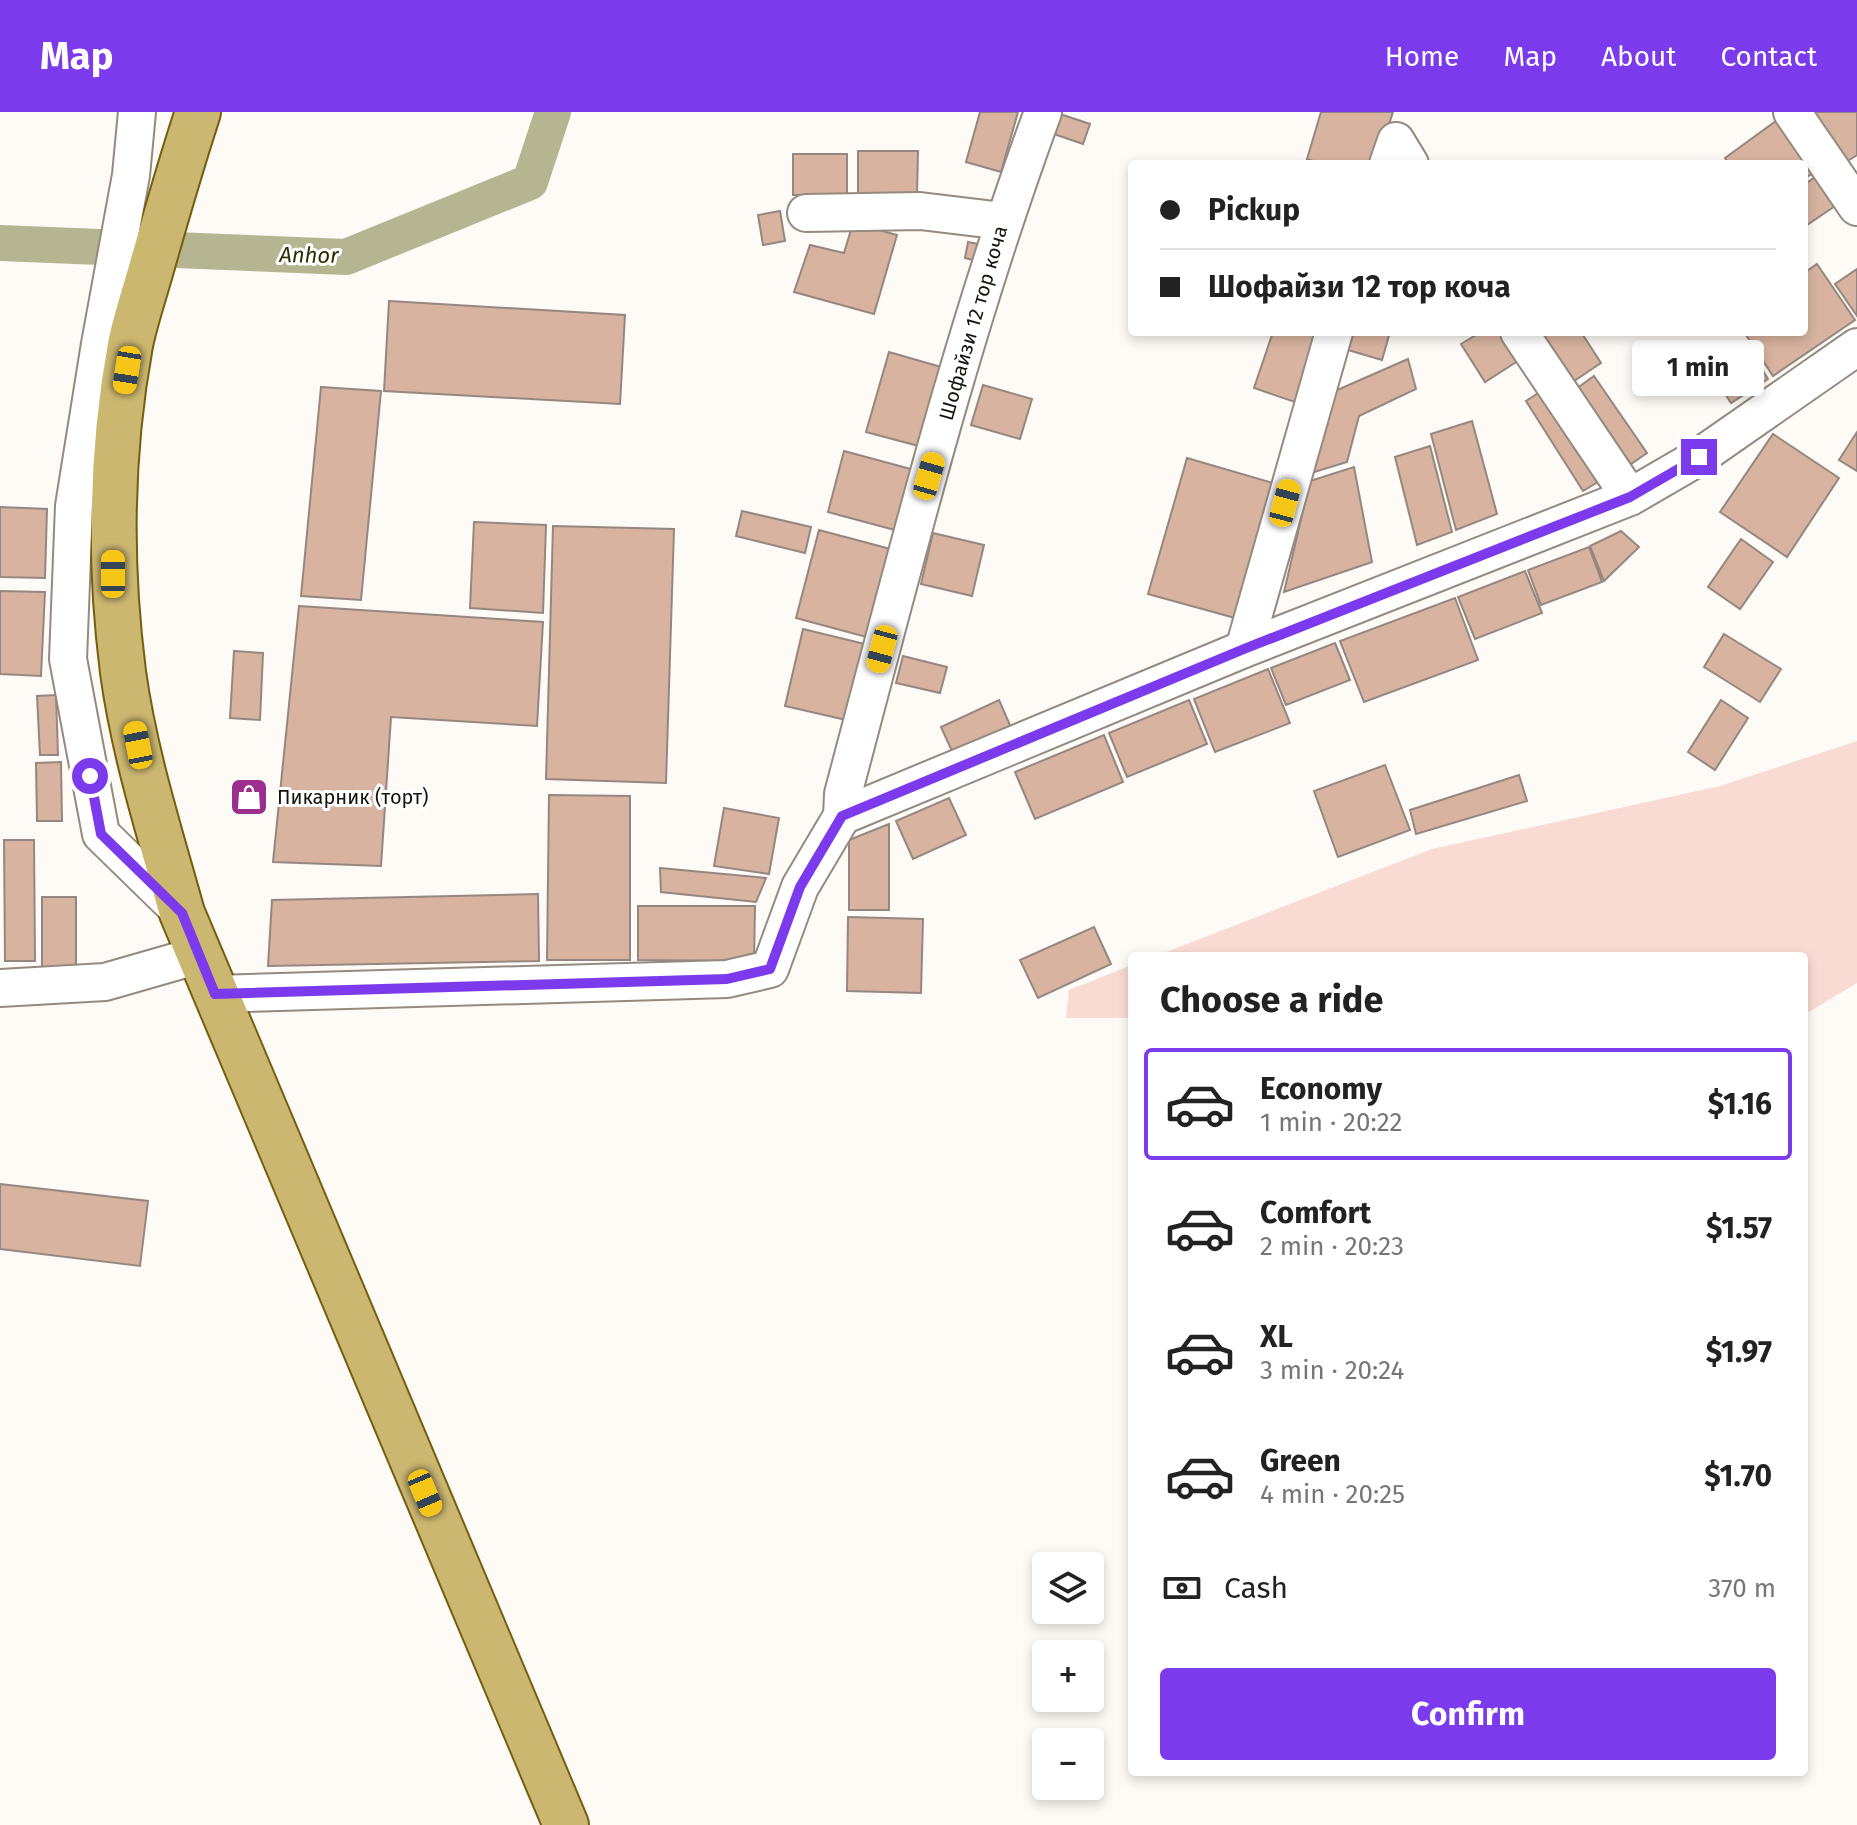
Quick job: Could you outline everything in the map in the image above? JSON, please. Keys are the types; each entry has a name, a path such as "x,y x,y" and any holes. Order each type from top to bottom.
{"main road":[{"path":"198,112 115,343 118,424 113,574 123,675 143,769 182,913 566,1825"}],"street":[{"path":"137,112 115,343 74,506 68,659 101,834 182,913"},
{"name":"Шофайзи 12 тор коча","path":"207,975 727,979 770,969 800,887 842,816 843,794 917,519 1003,221 1043,112"},
{"path":"1792,112 1857,207"},
{"path":"1389,160 1396,141 1408,160"},
{"path":"806,213 920,211 1003,221"},
{"path":"1244,649 1333,336"},
{"path":"1522,336 1630,497"},
{"path":"842,816 1244,649 1630,497 1699,457 1857,347"},
{"path":"0,988 207,975"}],"shaded area":[{"path":"1857,741 1857,983 1808,1013 1808,952 1166,952 1432,849 1720,786"},
{"path":"1128,967 1128,1018 1066,1018 1069,990"}],"building":[{"path":"980,112 1018,112 1001,172 966,162"},
{"path":"1321,112 1393,112 1377,160 1307,159"},
{"path":"1811,112 1857,112 1857,155 1846,162"},
{"path":"1057,113 1090,124 1083,144 1051,133"},
{"path":"1776,121 1804,160 1726,160"},
{"path":"858,151 918,151 917,194 858,195"},
{"path":"793,154 847,154 847,195 793,195"},
{"path":"1815,177 1835,206 1808,224 1808,182"},
{"path":"780,211 785,241 763,245 758,215"},
{"path":"853,223 897,235 874,314 794,292 810,245 844,253"},
{"path":"968,242 984,245 980,262 965,258"},
{"path":"1817,264 1855,320 1773,376 1747,336 1808,336 1808,270"},
{"path":"1857,269 1857,316 1835,284"},
{"path":"389,301 625,315 620,404 384,391"},
{"path":"1272,336 1320,336 1298,403 1254,388"},
{"path":"1353,336 1389,336 1382,360 1348,350"},
{"path":"1474,336 1507,336 1521,359 1485,382 1461,344"},
{"path":"1541,336 1584,336 1601,363 1571,383"},
{"path":"889,352 948,369 926,448 866,432"},
{"path":"1408,359 1416,389 1359,416 1347,462 1311,473 1335,391"},
{"path":"1757,361 1768,379 1731,403 1720,386"},
{"path":"1594,376 1647,453 1628,466 1576,389"},
{"path":"983,385 1032,399 1020,439 971,425"},
{"path":"321,387 381,391 361,600 301,596"},
{"path":"1546,388 1603,479 1583,491 1526,401"},
{"path":"1472,421 1497,514 1456,530 1431,434"},
{"path":"1857,432 1857,471 1839,460"},
{"path":"1773,434 1839,478 1787,557 1720,512"},
{"path":"1430,446 1452,532 1417,545 1395,457"},
{"path":"844,451 918,471 902,532 828,512"},
{"path":"1187,458 1273,483 1235,618 1148,594"},
{"path":"1354,467 1372,562 1284,592 1310,481"},
{"path":"0,507 47,509 45,578 0,577"},
{"path":"742,511 811,527 805,553 736,536"},
{"path":"474,522 546,525 543,613 470,608"},
{"path":"553,526 674,529 666,783 546,779"},
{"path":"819,530 898,551 874,639 796,618"},
{"path":"1621,531 1639,547 1604,581 1590,546"},
{"path":"933,533 984,545 972,596 921,584"},
{"path":"1741,539 1773,562 1740,609 1708,587"},
{"path":"1589,547 1602,582 1541,605 1528,570"},
{"path":"1525,571 1542,613 1475,639 1458,597"},
{"path":"0,591 45,592 41,676 0,674"},
{"path":"1455,598 1478,660 1364,702 1340,641"},
{"path":"299,606 543,622 537,726 391,717 381,866 273,862"},
{"path":"803,629 873,646 855,722 785,706"},
{"path":"1724,634 1781,669 1760,702 1704,667"},
{"path":"1335,643 1350,680 1286,705 1271,668"},
{"path":"234,651 263,653 260,720 230,718"},
{"path":"903,656 947,667 940,693 896,683"},
{"path":"1268,669 1290,723 1215,752 1194,699"},
{"path":"56,695 58,755 40,755 37,696"},
{"path":"999,700 1013,732 955,758 941,727"},
{"path":"1189,700 1207,744 1127,777 1109,733"},
{"path":"1721,700 1748,718 1715,770 1688,752"},
{"path":"1104,735 1123,782 1035,819 1015,772"},
{"path":"61,762 62,821 37,821 36,763"},
{"path":"1385,765 1410,830 1338,857 1314,791"},
{"path":"1519,775 1527,801 1416,834 1410,810"},
{"path":"549,795 630,796 630,960 547,960"},
{"path":"949,798 966,835 913,859 896,821"},
{"path":"724,808 779,818 769,874 714,866"},
{"path":"889,824 889,910 849,910 849,840"},
{"path":"4,840 34,840 35,961 5,961"},
{"path":"660,868 766,878 756,902 661,892"},
{"path":"538,894 539,961 268,966 272,900"},
{"path":"42,897 76,897 76,977 42,977"},
{"path":"638,906 755,906 754,961 638,960"},
{"path":"848,917 923,919 921,993 847,991"},
{"path":"1094,927 1111,964 1038,998 1020,960"},
{"path":"0,1184 148,1201 140,1266 0,1249"}],"waterway":[{"name":"Anhor","path":"0,243 346,257 530,182 553,112"}],"place":[{"name":"Пикарник (торт)","path":"249,797"}],"route":[{"path":"90,776 101,834 182,913 215,994 727,979 770,969 800,887 842,816 1244,649 1630,497 1699,457"}]}
